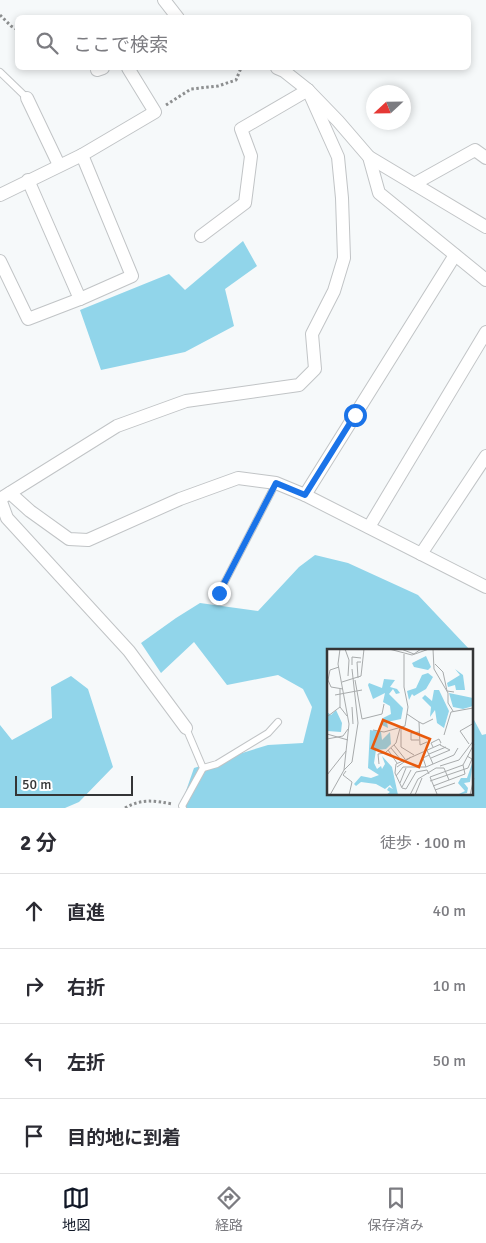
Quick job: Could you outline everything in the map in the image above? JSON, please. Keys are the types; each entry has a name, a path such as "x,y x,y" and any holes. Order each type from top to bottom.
{"street":[{"path":"164,0 176,15"},
{"path":"0,195 82,155 155,112 129,70"},
{"path":"282,70 308,90 369,157 486,227"},
{"path":"202,236 245,203 251,156 241,129 308,90"},
{"path":"4,497 117,426 186,401 299,385 315,369 312,334 334,291 344,258 338,157 308,90"},
{"path":"27,98 59,166"},
{"path":"414,184 475,150 486,158"},
{"path":"0,261 28,319 132,276 82,155"},
{"path":"369,157 379,193 486,280"},
{"path":"28,180 80,299"},
{"path":"305,495 455,255"},
{"path":"369,527 486,332"},
{"path":"421,554 486,456"},
{"path":"4,497 30,511 69,539 88,540 180,499 238,478 276,483 305,495 486,587"},
{"path":"4,497 7,518 129,651 186,728"}],"lane":[{"path":"0,72 27,98"},
{"path":"219,593 276,483"},
{"path":"183,807 204,768 217,764 268,734 278,722"},
{"path":"186,728 204,768"}],"path":[{"path":"0,15 15,28"},
{"path":"155,112 191,89 218,86 236,80 240,70"},
{"path":"125,808 150,800 183,807"}],"shaded area":[{"path":"243,241 257,266 225,289 234,326 185,352 101,370 80,310 169,274 185,290"},
{"path":"315,555 348,563 418,595 469,649 327,649 327,796 474,796 474,720 482,735 486,734 486,808 180,808 194,768 268,745 303,743 312,707 303,689 278,675 227,685 194,642 161,673 141,643 200,603 258,611 299,567"},
{"path":"71,676 88,689 113,767 79,802 65,808 0,808 0,725 12,740 52,718 51,687"}],"route":[{"path":"219,593 276,483 305,495 355,415"}]}
